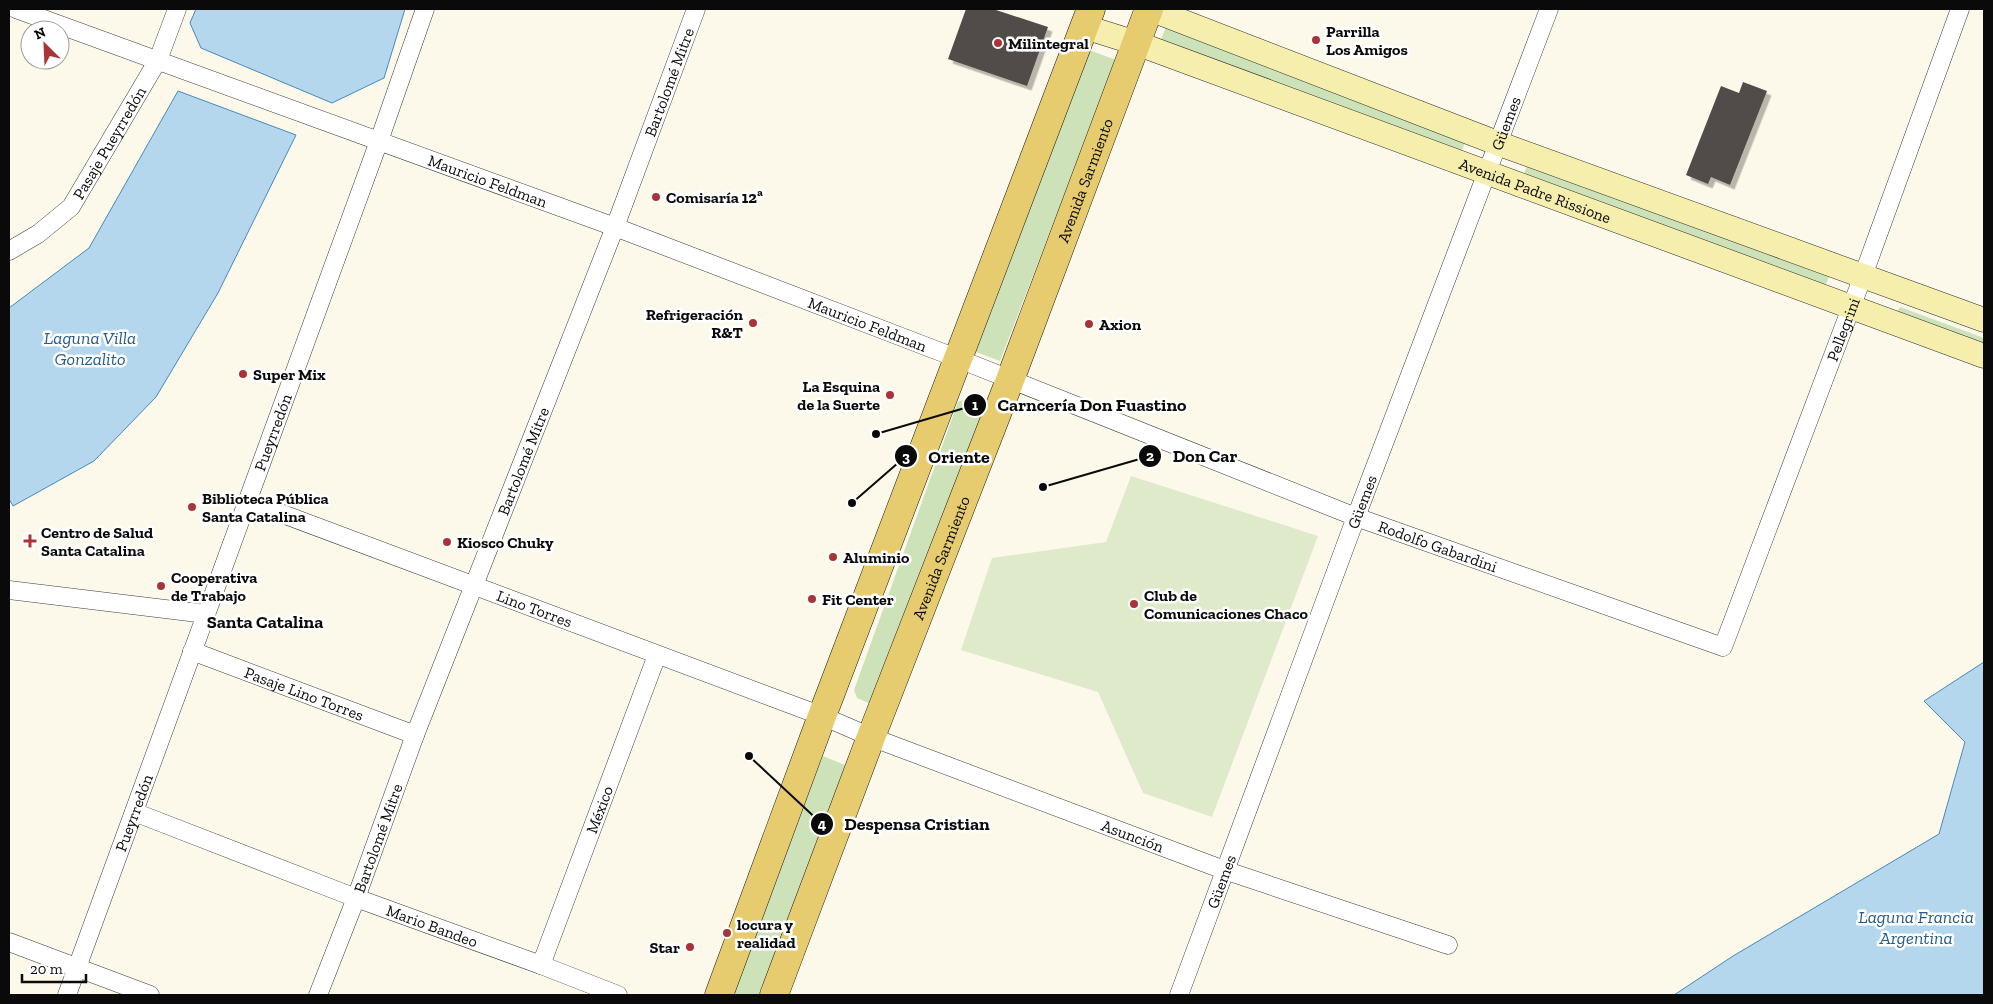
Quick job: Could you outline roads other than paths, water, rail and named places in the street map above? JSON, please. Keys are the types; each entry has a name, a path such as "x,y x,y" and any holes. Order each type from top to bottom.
{"main road":[{"name":"Avenida Sarmiento","path":"774,995 871,737 1010,380 1149,9"},
{"name":"Avenida Padre Rissione","path":"1149,9 1497,143 1984,320"},
{"name":"Avenida Padre Rissione","path":"1088,18 1136,43 1486,174 1984,356"},
{"path":"719,995 822,716 1088,18"}],"street":[{"name":"Mauricio Feldman","path":"16,9 615,228 959,360"},
{"name":"Pasaje Pueyrredón","path":"9,251 38,234 71,206 158,60 176,9"},
{"name":"Pueyrredón","path":"68,995 379,142 424,9"},
{"name":"Bartolomé Mitre","path":"318,995 356,898 415,735 615,228 696,9"},
{"name":"Güemes","path":"1179,995 1356,517 1549,9"},
{"name":"Pellegrini","path":"1723,647 1863,276 1960,9"},
{"name":"Rodolfo Gabardini","path":"959,360 1356,517 1723,647"},
{"name":"Lino Torres","path":"248,501 474,584 822,716"},
{"path":"9,590 206,614"},
{"name":"Pasaje Lino Torres","path":"192,651 415,735"},
{"name":"México","path":"541,965 657,655"},
{"name":"Asunción","path":"822,716 871,737 1224,870 1448,945"},
{"name":"Mario Bandeo","path":"134,812 356,898 618,995"},
{"path":"9,942 150,995"}],"water":[{"path":"196,9 405,9 384,78 332,103 201,48 190,23"},
{"name":"Laguna Villa Gonzalito","path":"178,91 296,135 218,293 156,397 94,461 13,506 9,499 9,308 89,248"},
{"name":"Laguna Francia Argentina","path":"1984,662 1984,995 1674,995 1733,956 1939,834 1965,742 1924,701"}],"place":[{"name":"Parrilla Los Amigos","path":"1316,40"},
{"name":"Milintegral","path":"998,43"},
{"name":"Comisaría 12ª","path":"656,197"},
{"name":"Refrigeración R&T","path":"753,323"},
{"name":"Axion","path":"1089,324"},
{"name":"Super Mix","path":"243,374"},
{"name":"La Esquina de la Suerte","path":"890,395"},
{"name":"Carncería Don Fuastino","path":"876,434"},
{"name":"Don Car","path":"1043,487"},
{"name":"Oriente","path":"852,503"},
{"name":"Biblioteca Pública Santa Catalina","path":"192,507"},
{"name":"Centro de Salud Santa Catalina","path":"30,541"},
{"name":"Kiosco Chuky","path":"447,542"},
{"name":"Aluminio","path":"833,557"},
{"name":"Cooperativa de Trabajo","path":"161,586"},
{"name":"Fit Center","path":"812,599"},
{"name":"Club de Comunicaciones Chaco","path":"1134,604"},
{"name":"Despensa Cristian","path":"749,756"},
{"name":"locura y realidad","path":"727,933"},
{"name":"Star","path":"690,947"}],"district":[{"name":"Santa Catalina","path":"265,622"}]}
